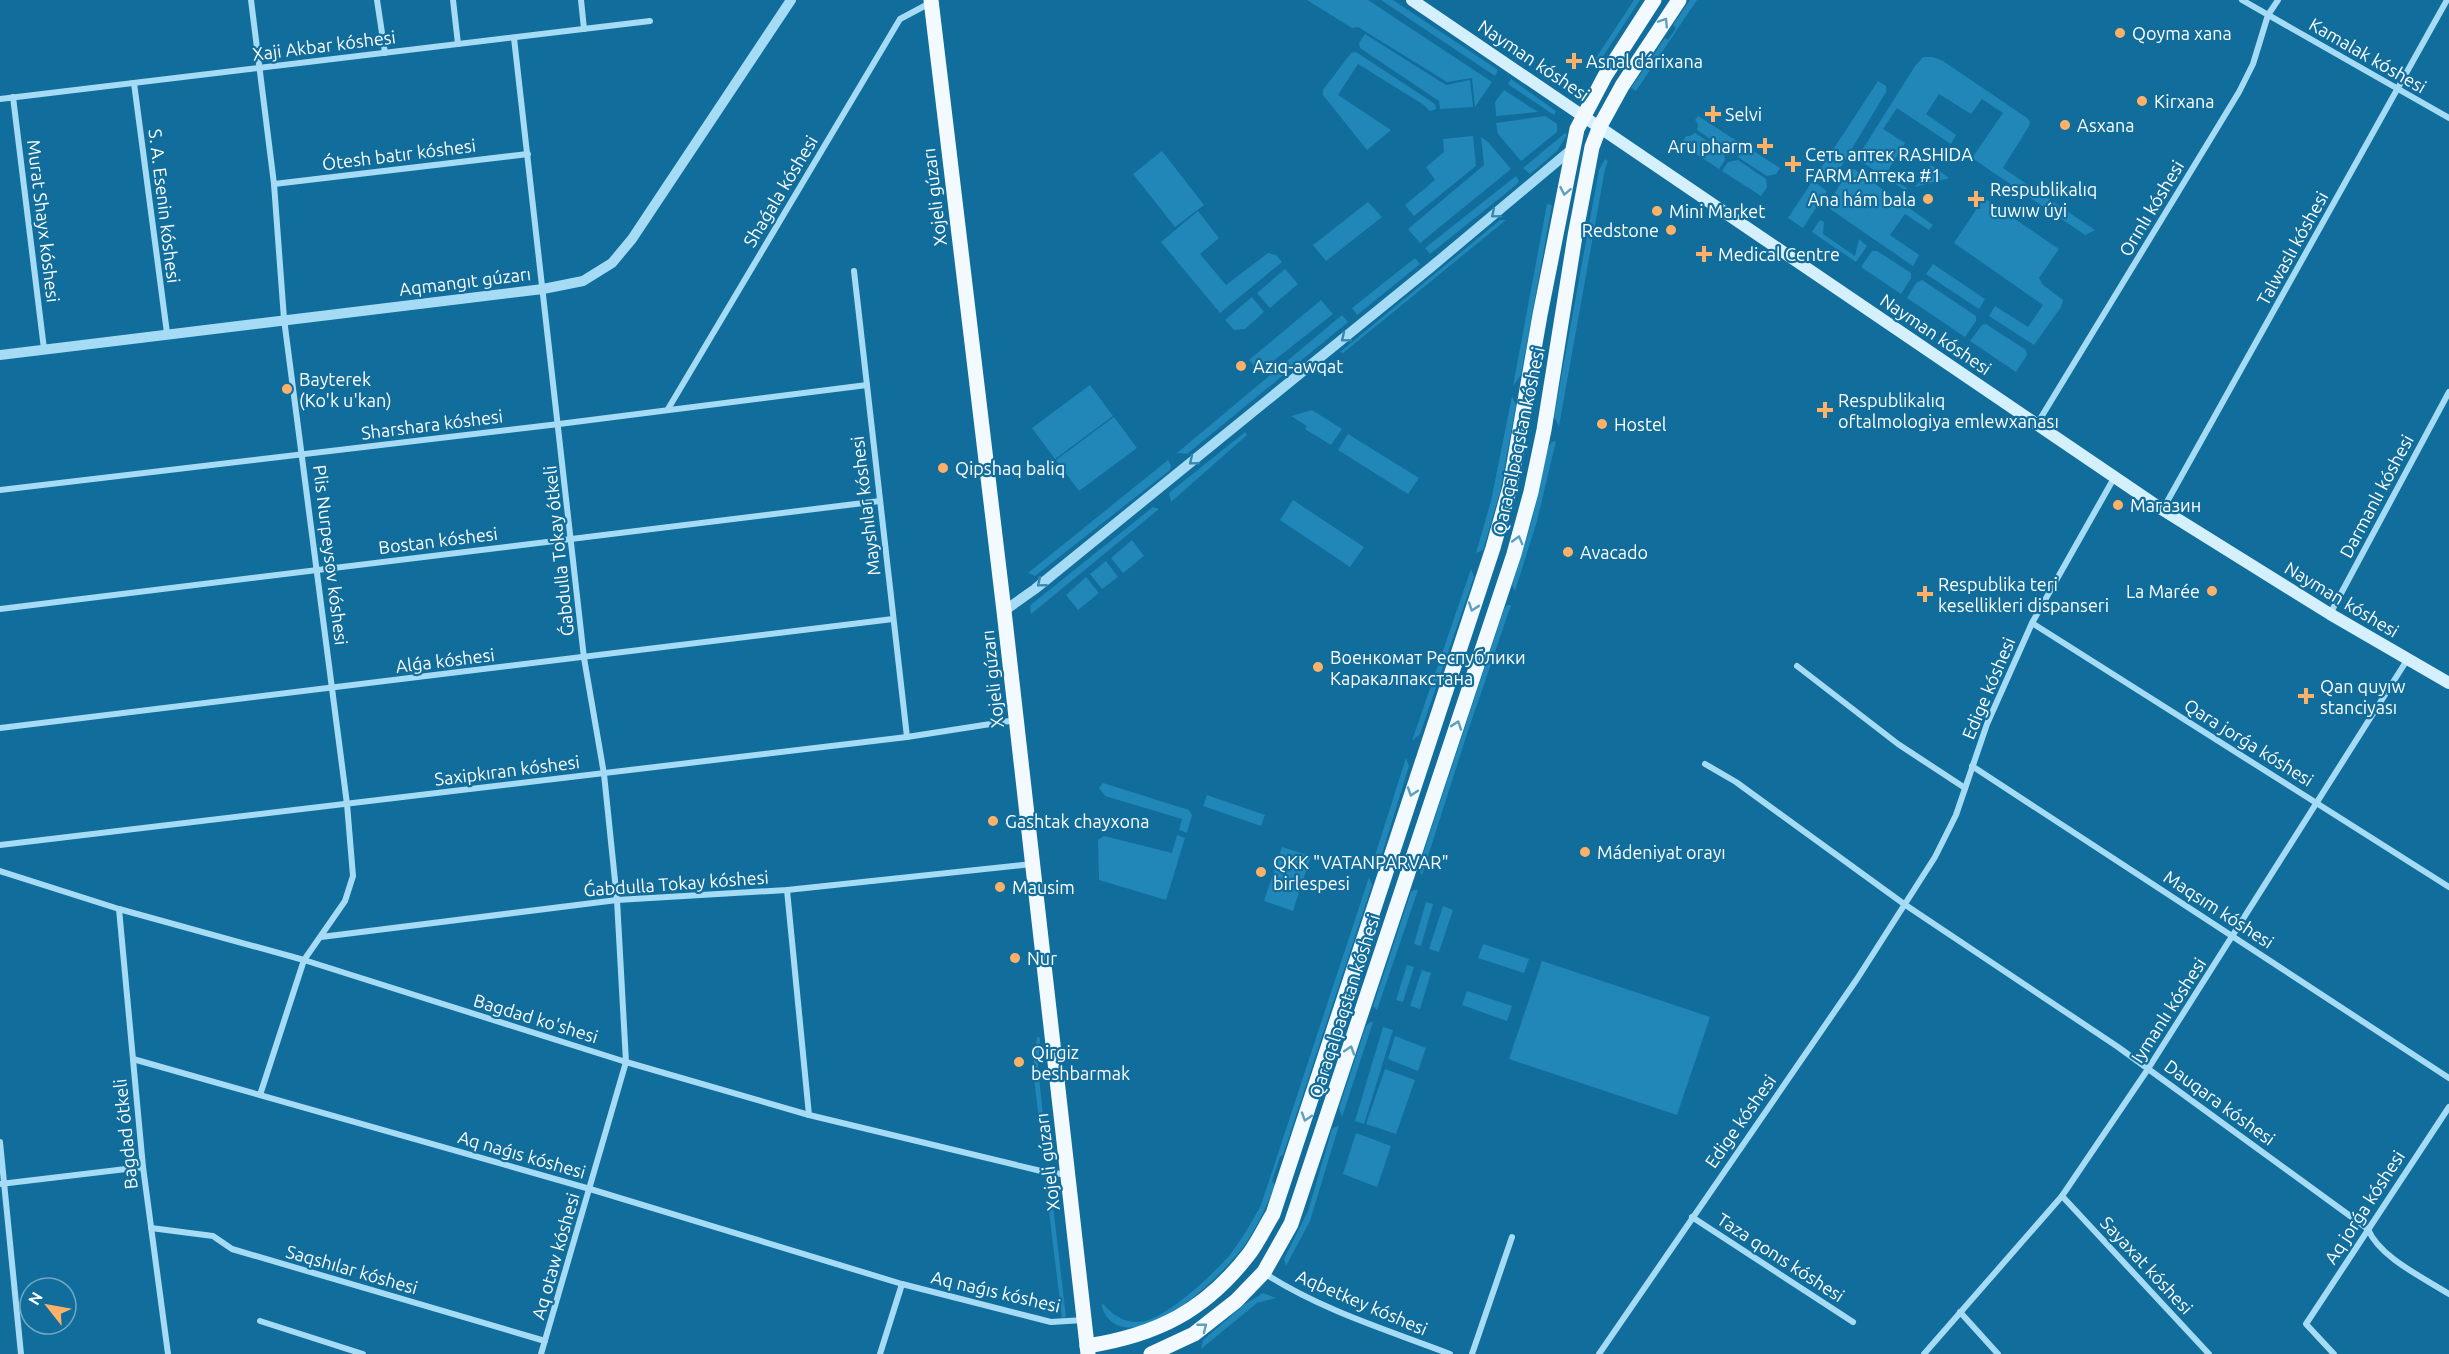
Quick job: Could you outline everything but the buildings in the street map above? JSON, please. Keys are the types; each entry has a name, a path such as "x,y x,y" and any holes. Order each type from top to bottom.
{"main road":[{"name":"Nayman kóshesi","path":"1412,0 2114,478 2330,614 2449,683"},
{"name":"Qaraqalpaqstan kóshesi","path":"1088,1350 1112,1348 1168,1325 1197,1306 1222,1284 1250,1254 1273,1214 1486,569 1510,487 1577,129 1605,76 1654,0"},
{"name":"Qaraqalpaqstan kóshesi","path":"1151,1354 1194,1334 1236,1301 1264,1272 1292,1224 1507,576 1531,492 1544,430 1573,248 1591,156 1600,126 1622,86 1679,0"},
{"name":"Xojeli gúzarı","path":"931,2 1004,611 1088,1350"},
{"path":"1572,149 1591,156"},
{"path":"1486,569 1507,576"},
{"path":"1387,870 1406,876"}],"street":[{"name":"Plis Nurpeysov kóshesi","path":"251,0 274,184 284,319 347,804 353,876 345,901 304,960 260,1095"},
{"path":"378,0 385,53"},
{"path":"453,0 458,44"},
{"path":"581,0 584,29"},
{"name":"Aqmangıt gúzarı","path":"0,355 543,289 583,281 612,262 632,239 791,0"},
{"name":"Kamalak kóshesi","path":"2242,0 2449,118"},
{"name":"Orınlı kóshesi","path":"2037,425 2239,92 2253,64 2268,15 2278,0"},
{"name":"Talwaslı kóshesi","path":"2163,510 2447,0"},
{"name":"Shaǵala kóshesi","path":"668,409 900,19 931,2"},
{"name":"Xaji Akbar kóshesi","path":"0,99 650,21"},
{"name":"Ǵabdulla Tokay ótkeli","path":"514,38 584,658 604,774 616,900 626,1062"},
{"name":"S. A. Esenin kóshesi","path":"134,83 167,333"},
{"name":"Murat Shayx kóshesi","path":"13,98 44,349"},
{"path":"1004,611 1412,284 1572,149"},
{"name":"Ótesh batır kóshesi","path":"274,184 528,154"},
{"name":"Mayshılar kóshesi","path":"854,271 907,737"},
{"name":"Sharshara kóshesi","path":"0,490 867,385"},
{"name":"Darmanlı kóshesi","path":"2330,614 2449,392"},
{"name":"Edige kóshesi","path":"1599,1354 1857,979 1935,857 1956,815 1987,724 2032,623 2114,478"},
{"name":"Bostan kóshesi","path":"0,609 880,501"},
{"name":"Alǵa kóshesi","path":"0,728 893,619"},
{"name":"Qara jorǵa kóshesi","path":"2032,623 2449,887"},
{"name":"Iymanlı kóshesi","path":"1924,1354 2062,1196 2233,937 2407,660"},
{"path":"1797,666 1898,744 1965,788"},
{"name":"Saxipkıran kóshesi","path":"0,845 907,737 1016,720"},
{"path":"1706,764 1736,782 1904,904"},
{"name":"Maqsım kóshesi","path":"1972,766 2449,1078"},
{"name":"Ǵabdulla Tokay kóshesi","path":"321,937 616,900 787,890 1033,864"},
{"name":"Bagdad ko'shesi","path":"0,871 119,909 304,960 626,1062 809,1115 1068,1175"},
{"path":"787,890 809,1115"},
{"name":"Dauqara kóshesi","path":"1904,904 2148,1069 2368,1229 2373,1241 2401,1264 2449,1294"},
{"name":"Bagdad ótkeli","path":"119,909 143,1167 168,1354"},
{"name":"Aq naǵıs kóshesi","path":"133,1059 590,1189 902,1284 1051,1322 1084,1320"},
{"name":"Aq otaw kóshesi","path":"541,1354 626,1062"},
{"name":"Aq jorǵa kóshesi","path":"2334,1354 2306,1324 2449,1107"},
{"path":"0,1142 2,1183 21,1354"},
{"path":"2,1183 143,1167"},
{"name":"Sayaxat kóshesi","path":"2062,1196 2209,1354"},
{"name":"Taza qonıs kóshesi","path":"1692,1217 1853,1322"},
{"name":"Saqshılar kóshesi","path":"150,1228 213,1236 232,1250 545,1341"},
{"path":"1472,1354 1512,1237"},
{"name":"Aqbetkey kóshesi","path":"1264,1272 1291,1290 1318,1303 1450,1354"},
{"path":"880,1354 902,1284"},
{"path":"1960,1312 1998,1354"},
{"path":"260,1321 363,1354"}],"shaded area":[{"path":"1307,0 1368,0 1492,82 1475,107 1472,78 1447,82 1358,27 1352,28"},
{"path":"1381,0 1393,0 1498,70 1495,76"},
{"path":"1634,0 1640,0 1596,67 1592,64"},
{"path":"1690,0 1697,0 1636,91 1631,88 1665,38 1668,40 1676,28 1673,25"},
{"path":"1365,34 1446,85 1470,80 1473,107 1440,109 1439,101 1360,48 1359,43"},
{"path":"1356,52 1435,104 1436,109 1430,111 1358,64 1338,95 1391,130 1367,150 1323,95 1323,90 1351,53"},
{"path":"1923,57 1933,57 1943,61 2027,118 2030,122 2029,126 2003,168 2095,230 2085,235 1972,158 2003,113 1982,99 1971,114 1939,94 1926,114 1956,135 1951,144 1897,108 1883,129 1905,143 1886,174 1908,189 1903,189 1860,161 1859,155"},
{"path":"1511,79 1556,111 1554,115 1508,84"},
{"path":"1878,81 1886,86 1886,92 1833,180 1819,171"},
{"path":"1504,90 1538,112 1496,116 1495,102"},
{"path":"1545,116 1557,124 1557,132 1521,161 1498,134 1496,123"},
{"path":"1698,116 1737,141 1733,147 1725,149 1697,130 1698,124 1695,120"},
{"path":"1565,133 1567,135 1557,151 1530,174 1523,168"},
{"path":"1695,133 1724,152 1725,160 1719,169 1681,144 1686,136"},
{"path":"1473,136 1476,166 1414,216 1405,205 1435,180 1426,167 1444,152 1443,139"},
{"path":"1481,137 1511,169 1420,243 1408,229 1484,165"},
{"path":"1741,143 1780,168 1776,174 1767,176 1739,158 1737,150"},
{"path":"1162,151 1204,205 1175,227 1133,174"},
{"path":"1605,159 1608,161 1559,426 1554,417 1599,170"},
{"path":"1738,160 1766,179 1767,187 1761,196 1722,171 1728,162"},
{"path":"1931,165 1949,178 1915,187"},
{"path":"1849,169 1854,169 1933,225 1929,230 1905,214 1890,235 1919,255 1913,266 1830,209 1829,203"},
{"path":"1516,176 1519,181 1516,185 1430,254 1425,248"},
{"path":"1815,177 1816,183 1827,191 1803,228 1788,218"},
{"path":"1984,198 2059,249 2039,278 2043,285 2063,300 2061,307 2034,345 1989,316 1995,306 2028,327 2043,305 1954,243"},
{"path":"1368,202 1382,217 1326,261 1313,245"},
{"path":"1547,204 1552,205 1521,375 1513,386"},
{"path":"1198,211 1219,238 1200,254 1226,285 1268,253 1276,255 1282,262 1220,313 1161,242"},
{"path":"1500,220 1506,220 1343,353 1340,352"},
{"path":"1820,220 1824,222 1823,234 1855,256 1859,239 1867,246 1856,262 1812,232"},
{"path":"1872,251 1877,251 1911,273 1911,278 1901,294 1861,267"},
{"path":"1415,258 1420,264 1357,315 1352,308"},
{"path":"1933,264 1985,299 1979,309 1926,274"},
{"path":"1285,269 1298,284 1270,308 1257,293"},
{"path":"1922,280 1976,316 1976,321 1965,337 1907,298 1916,283"},
{"path":"1252,297 1264,312 1245,329 1234,330 1225,320"},
{"path":"1321,300 1333,314 1259,372 1249,360"},
{"path":"1342,315 1348,322 1187,454 1177,453"},
{"path":"1986,324 2026,350 2027,355 2016,372 1970,341 1982,325"},
{"path":"1090,385 1113,416 1055,459 1032,428"},
{"path":"1512,396 1516,405 1500,492 1483,550 1476,553 1491,501"},
{"path":"1312,410 1342,429 1331,445 1305,429 1307,426 1291,416"},
{"path":"1114,417 1137,448 1079,491 1056,460"},
{"path":"1245,432 1247,435 1171,502 1169,493"},
{"path":"1348,434 1419,478 1408,494 1338,450"},
{"path":"1556,441 1537,521 1515,591 1512,585 1532,520 1548,447"},
{"path":"1168,460 1171,465 1170,470 1035,576 1028,573"},
{"path":"1293,500 1364,547 1350,567 1280,520"},
{"path":"1153,507 1159,509 1031,614 1030,606 1033,603"},
{"path":"1132,540 1144,556 1123,573 1111,558"},
{"path":"1106,561 1118,577 1102,589 1090,574"},
{"path":"1471,569 1474,577 1420,734 1412,741"},
{"path":"1086,577 1099,593 1078,610 1066,595"},
{"path":"1507,605 1511,605 1422,875 1418,869"},
{"path":"1406,758 1409,766 1381,857 1373,862"},
{"path":"1103,783 1189,810 1192,815 1187,833 1179,830 1182,819 1105,796 1099,788"},
{"path":"1207,795 1265,815 1261,826 1203,806"},
{"path":"1177,835 1185,838 1166,900 1099,880 1098,840 1104,836 1172,853"},
{"path":"1282,847 1311,856 1293,911 1264,901"},
{"path":"1369,877 1372,885 1283,1155 1280,1157 1272,1181 1275,1185 1256,1227 1231,1262 1185,1304 1149,1324 1132,1327 1117,1325 1106,1316 1102,1304 1117,1316 1133,1322 1145,1321 1167,1311 1201,1284 1229,1256 1258,1211"},
{"path":"1418,890 1377,1010 1373,1006 1411,892"},
{"path":"1426,902 1433,904 1421,946 1414,944"},
{"path":"1443,906 1453,910 1439,952 1429,949"},
{"path":"1483,944 1529,959 1524,973 1478,958"},
{"path":"1542,961 1710,1017 1677,1115 1509,1059"},
{"path":"1407,965 1414,967 1403,1002 1396,1000"},
{"path":"1422,970 1431,973 1420,1009 1410,1006"},
{"path":"1467,991 1512,1006 1507,1021 1462,1005"},
{"path":"1373,1022 1342,1117 1339,1108 1366,1026"},
{"path":"1383,1027 1393,1030 1364,1124 1355,1121"},
{"path":"1395,1036 1426,1048 1418,1071 1388,1059"},
{"path":"1037,1037 1040,1038 1038,1066 1047,1156 1043,1156 1033,1069"},
{"path":"1385,1069 1415,1080 1396,1134 1366,1124"},
{"path":"1339,1125 1310,1221 1286,1266 1284,1259 1308,1211 1332,1129"},
{"path":"1356,1133 1391,1146 1377,1187 1343,1174"},
{"path":"1045,1179 1050,1180 1066,1317 1062,1318"},
{"path":"1263,1293 1276,1298 1257,1303 1201,1349 1203,1340 1245,1304"}],"place":[{"name":"Qoyma xana","path":"2120,33"},
{"name":"Asnal dárixana","path":"1574,61"},
{"name":"Kirxana","path":"2142,101"},
{"name":"Selvi","path":"1713,114"},
{"name":"Asxana","path":"2065,125"},
{"name":"Aru pharm","path":"1765,146"},
{"name":"Сеть аптек RASHIDA FARM.Аптека #1","path":"1793,164"},
{"name":"Ana hám bala","path":"1928,199"},
{"name":"Respublikalıq tuwıw úyi","path":"1976,199"},
{"name":"Mini Market","path":"1657,211"},
{"name":"Redstone","path":"1671,230"},
{"name":"Medical Centre","path":"1704,254"},
{"name":"Azıq-awqat","path":"1241,366"},
{"name":"Bayterek (Ko'k u'kan)","path":"287,389"},
{"name":"Respublikalıq oftalmologiya emlewxanası","path":"1825,410"},
{"name":"Hostel","path":"1602,424"},
{"name":"Qipshaq baliq","path":"943,468"},
{"name":"Магазин","path":"2118,505"},
{"name":"Avacado","path":"1568,552"},
{"name":"La Marée","path":"2212,591"},
{"name":"Respublika teri kesellikleri dispanseri","path":"1925,594"},
{"name":"Военкомат Республики Каракалпакстана","path":"1318,667"},
{"name":"Qan quyıw stanciyası","path":"2306,696"},
{"name":"Gashtak chayxona","path":"993,821"},
{"name":"Mádeniyat orayı","path":"1585,852"},
{"name":"QKK \"VATANPARVAR\" birlespesi","path":"1261,872"},
{"name":"Mausim","path":"1000,887"},
{"name":"Nur","path":"1015,958"},
{"name":"Qirgiz beshbarmak","path":"1019,1062"}]}
